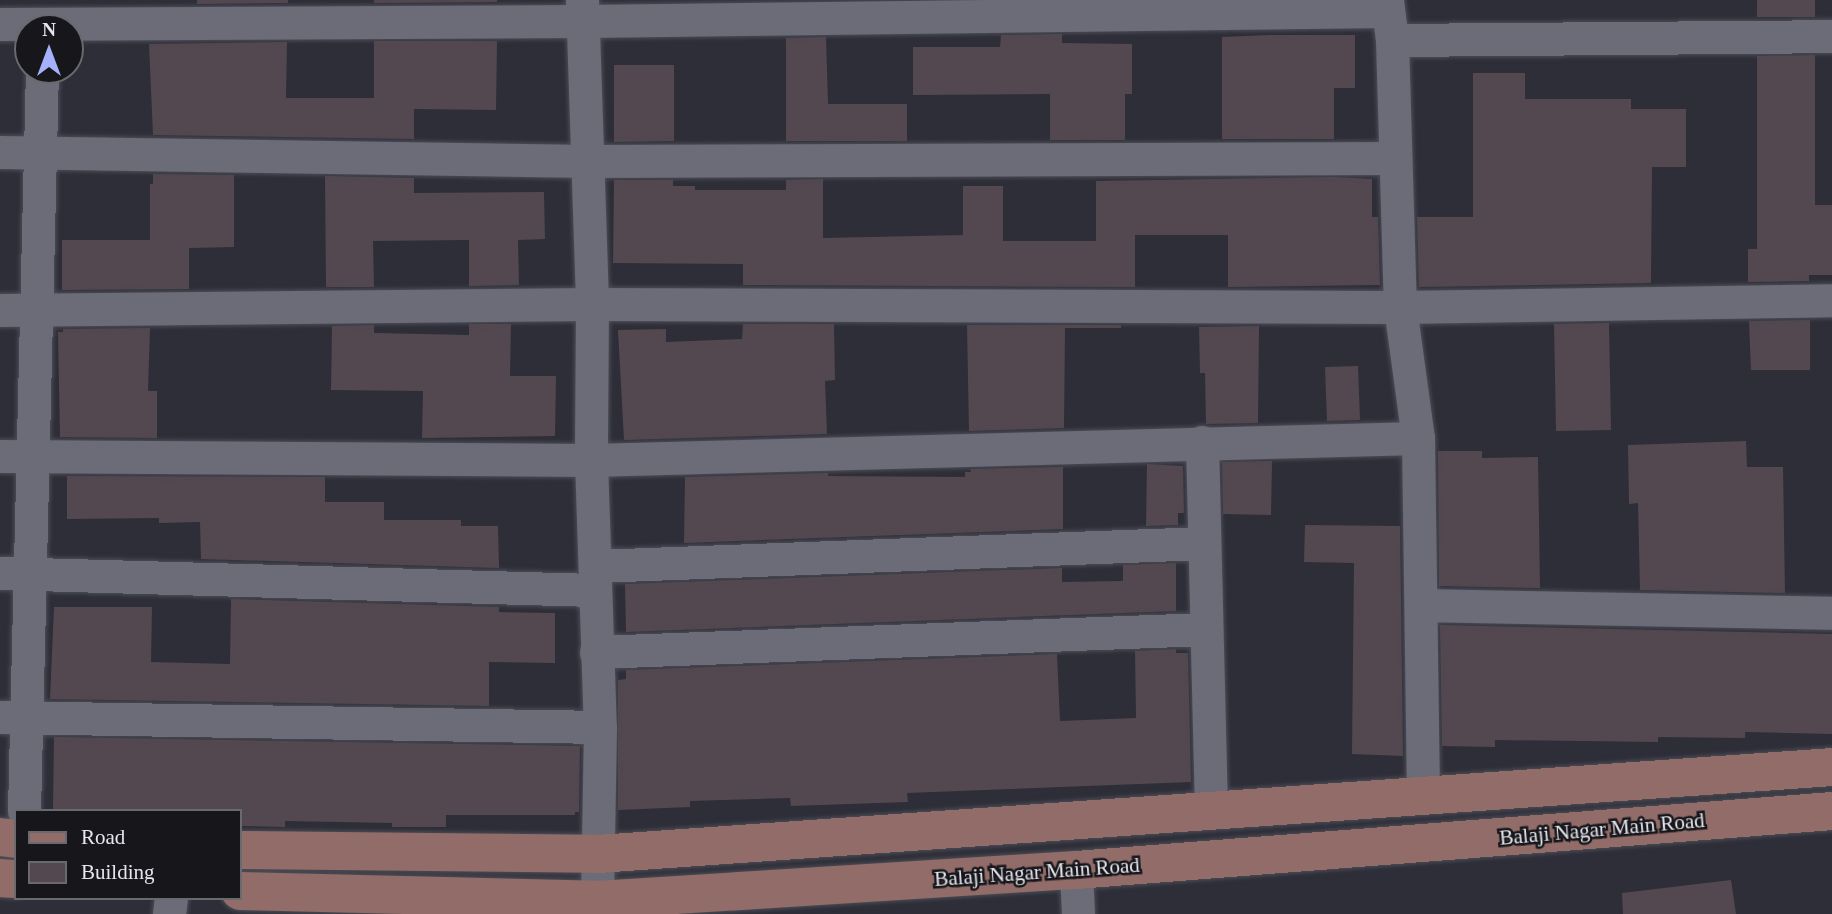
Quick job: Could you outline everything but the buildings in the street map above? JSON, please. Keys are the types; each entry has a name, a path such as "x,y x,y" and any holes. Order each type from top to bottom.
{"street":[{"path":"583,11 592,304 591,460 600,727 597,900"},
{"path":"84,17 583,11 1389,17 1832,36"},
{"path":"1389,17 1400,307 1418,438 1423,796"},
{"path":"24,809 14,717 15,574 34,457 42,84"},
{"path":"0,152 588,161 1394,158"},
{"path":"0,310 38,312 592,304 1400,307 1832,300"},
{"path":"0,456 591,460 1418,438"},
{"path":"1202,442 1211,811"},
{"path":"15,574 595,578 1204,543"},
{"path":"1421,605 1832,613"},
{"path":"596,652 1206,629"},
{"path":"14,717 600,727"},
{"path":"242,850 598,854 1832,767"},
{"name":"Balaji Nagar Main Road","path":"242,891 597,900 1076,870 1832,811"},
{"path":"1076,870 1079,914"}]}
